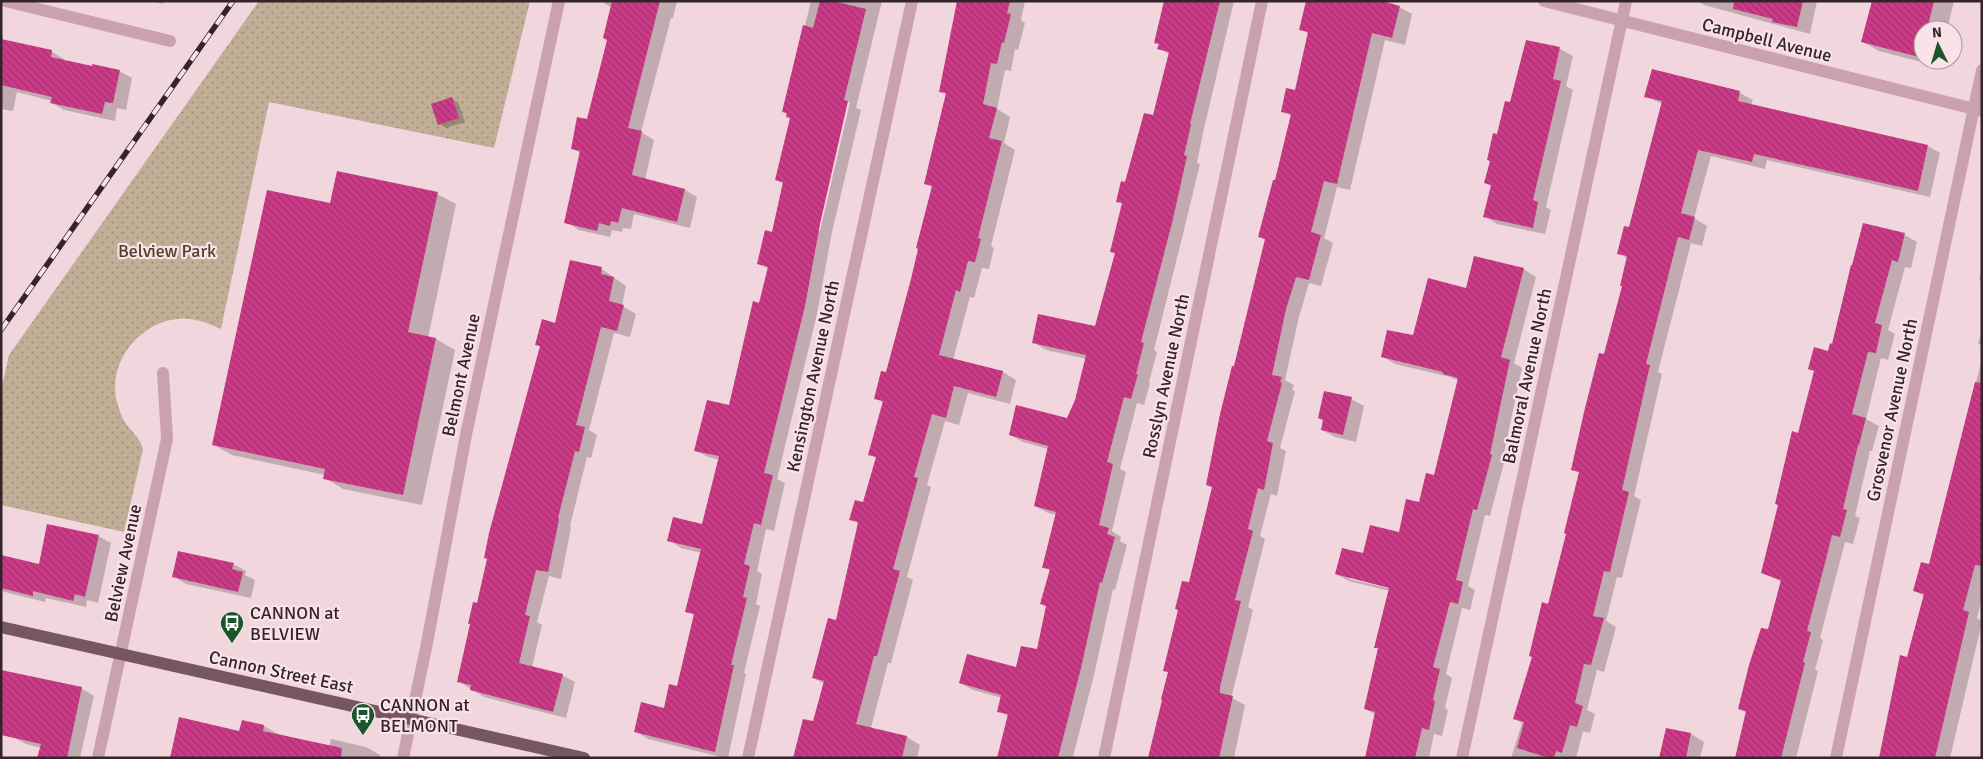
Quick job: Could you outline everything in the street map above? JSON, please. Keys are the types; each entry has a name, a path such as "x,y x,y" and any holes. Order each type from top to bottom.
{"main road":[{"name":"Cannon Street East","path":"1,627 584,758"}],"street":[{"path":"5,1 170,41"},
{"name":"Belmont Avenue","path":"403,758 427,644 466,435 559,1"},
{"name":"Kensington Avenue North","path":"748,758 912,1"},
{"name":"Rosslyn Avenue North","path":"1104,758 1262,1"},
{"name":"Campbell Avenue","path":"1544,1 1978,110"},
{"name":"Balmoral Avenue North","path":"1462,758 1626,1"},
{"name":"Grosvenor Avenue North","path":"1836,758 1978,110 1982,70"},
{"name":"Belview Avenue","path":"98,758 167,439 163,373"}],"green space":[{"name":"Belview Park","path":"259,1 530,1 494,148 269,102 221,329 189,319 163,322 150,328 138,337 121,360 115,388 117,402 125,422 138,438 143,449 124,532 1,505 1,390 9,355"}],"building":[{"path":"612,1 660,1 628,128 642,131 632,175 685,189 677,222 622,208 618,223 611,221 610,226 599,223 597,231 564,223 580,151 571,149 577,117 587,119 607,40 603,38"},
{"path":"820,1 833,1 866,9 844,100 848,101 820,224 805,306 764,473 773,475 761,525 754,523 744,564 750,566 743,597 747,598 731,665 734,665 715,752 634,732 641,702 664,708 669,684 677,686 694,614 685,612 701,549 667,541 673,517 702,524 719,456 694,451 707,400 729,405 753,301 759,303 768,267 757,264 765,230 772,232 783,182 775,180 790,118 786,117 787,113 782,112 803,25 813,28"},
{"path":"957,1 1010,1 1007,13 1011,14 997,64 991,63 983,104 997,108 989,138 1002,141 978,238 981,239 975,262 968,261 960,292 956,290 939,355 1003,371 996,397 954,386 946,418 932,414 914,477 918,478 893,569 900,571 856,724 907,736 902,758 793,758 803,719 813,721 824,681 812,678 828,618 836,620 858,522 849,520 855,500 863,502 876,457 868,455 883,401 874,399 881,371 886,372 911,279 918,249 916,248 932,186 924,184 946,93 939,92"},
{"path":"1164,1 1220,1 1190,124 1184,155 1187,156 1172,223 1141,342 1144,343 1136,374 1138,374 1131,399 1124,397 1107,462 1113,464 1099,525 1109,528 1107,534 1115,537 1102,583 1100,582 1058,758 997,758 1008,714 997,712 1001,695 959,683 967,654 1016,667 1021,646 1037,649 1046,606 1040,604 1050,569 1042,568 1056,512 1034,506 1048,446 1009,435 1016,405 1067,418 1075,400 1086,355 1032,343 1038,314 1095,326 1115,253 1110,252 1122,203 1116,202 1121,181 1125,182 1144,113 1153,115 1169,52 1157,49 1159,44 1154,43"},
{"path":"1306,1 1382,1 1400,6 1392,38 1372,33 1337,184 1324,181 1311,232 1321,235 1309,280 1296,277 1286,309 1272,375 1282,377 1267,441 1273,443 1264,490 1258,488 1248,529 1253,531 1235,600 1241,601 1220,687 1220,693 1233,696 1219,758 1148,758 1168,672 1163,671 1178,610 1175,609 1182,581 1189,582 1212,487 1206,485 1220,414 1232,366 1234,366 1265,239 1258,237 1273,180 1275,180 1291,114 1281,112 1286,88 1295,90 1308,32 1299,30"},
{"path":"1734,1 1803,1 1797,27 1772,22 1773,19 1733,9"},
{"path":"1872,1 1934,1 1929,20 1913,20 1913,55 1861,42"},
{"path":"1,39 52,50 51,57 120,70 113,103 105,102 102,114 50,103 52,97 1,85"},
{"path":"1526,40 1560,47 1553,79 1561,81 1533,200 1538,202 1533,228 1483,217 1491,185 1484,183 1490,161 1487,160 1493,133 1497,134 1505,101 1510,102"},
{"path":"1652,69 1740,91 1738,101 1928,145 1918,191 1754,154 1752,162 1698,150 1681,213 1695,217 1689,240 1678,237 1646,364 1650,365 1622,490 1629,492 1610,572 1604,571 1593,616 1604,618 1591,665 1584,664 1575,703 1583,706 1577,727 1570,725 1562,753 1556,751 1554,758 1549,758 1517,748 1524,722 1513,719 1532,657 1529,656 1542,602 1548,604 1566,534 1564,533 1579,472 1571,470 1584,412 1599,353 1604,354 1622,286 1620,286 1627,256 1617,254 1624,226 1629,227 1662,101 1644,97"},
{"path":"452,97 459,118 438,125 431,104"},
{"path":"337,171 438,192 408,332 436,338 403,495 323,479 325,469 212,445 267,190 330,203"},
{"path":"1863,223 1905,233 1898,262 1892,260 1875,323 1882,325 1876,353 1868,352 1852,414 1866,418 1843,509 1847,510 1840,537 1832,535 1807,631 1811,632 1803,662 1805,663 1781,758 1735,758 1746,711 1738,709 1749,665 1761,628 1768,629 1781,580 1761,573 1778,505 1775,504 1792,431 1798,433 1814,371 1808,369 1814,347 1828,351 1830,343 1832,344"},
{"path":"1474,256 1524,268 1501,357 1510,360 1490,454 1492,455 1477,510 1473,509 1456,580 1463,582 1458,604 1450,602 1433,667 1440,669 1429,730 1422,728 1415,758 1365,758 1375,712 1364,709 1378,648 1374,648 1389,588 1335,574 1342,548 1363,553 1370,525 1399,532 1406,499 1419,502 1426,473 1434,475 1458,378 1443,374 1443,372 1381,357 1387,330 1413,335 1428,278 1466,288"},
{"path":"570,260 602,267 601,274 614,277 609,301 624,305 617,331 601,327 576,425 585,427 579,452 575,451 558,518 548,572 536,570 525,615 530,616 519,663 563,674 553,712 470,690 471,685 457,682 473,602 477,603 487,559 484,558 489,533 540,346 535,345 542,319 555,323"},
{"path":"1975,382 1982,383 1982,566 1975,565 1963,610 1969,612 1935,758 1879,758 1900,655 1907,657 1924,594 1913,591 1921,562 1929,564"},
{"path":"1324,391 1352,397 1343,435 1321,430 1323,420 1318,418"},
{"path":"47,524 99,535 85,597 75,594 73,601 33,591 33,596 1,588 1,555 39,564"},
{"path":"178,551 234,563 232,569 243,572 238,592 172,577"},
{"path":"1,670 82,687 67,758 37,758 41,744 1,735"},
{"path":"179,717 239,731 242,720 264,725 263,731 342,748 341,758 170,758"},
{"path":"1666,728 1691,733 1686,758 1659,758"}],"railway":[{"path":"1,330 233,1"}],"place":[{"name":"CANNON at BELVIEW","path":"232,644"},
{"name":"CANNON at BELMONT","path":"363,736"}]}
